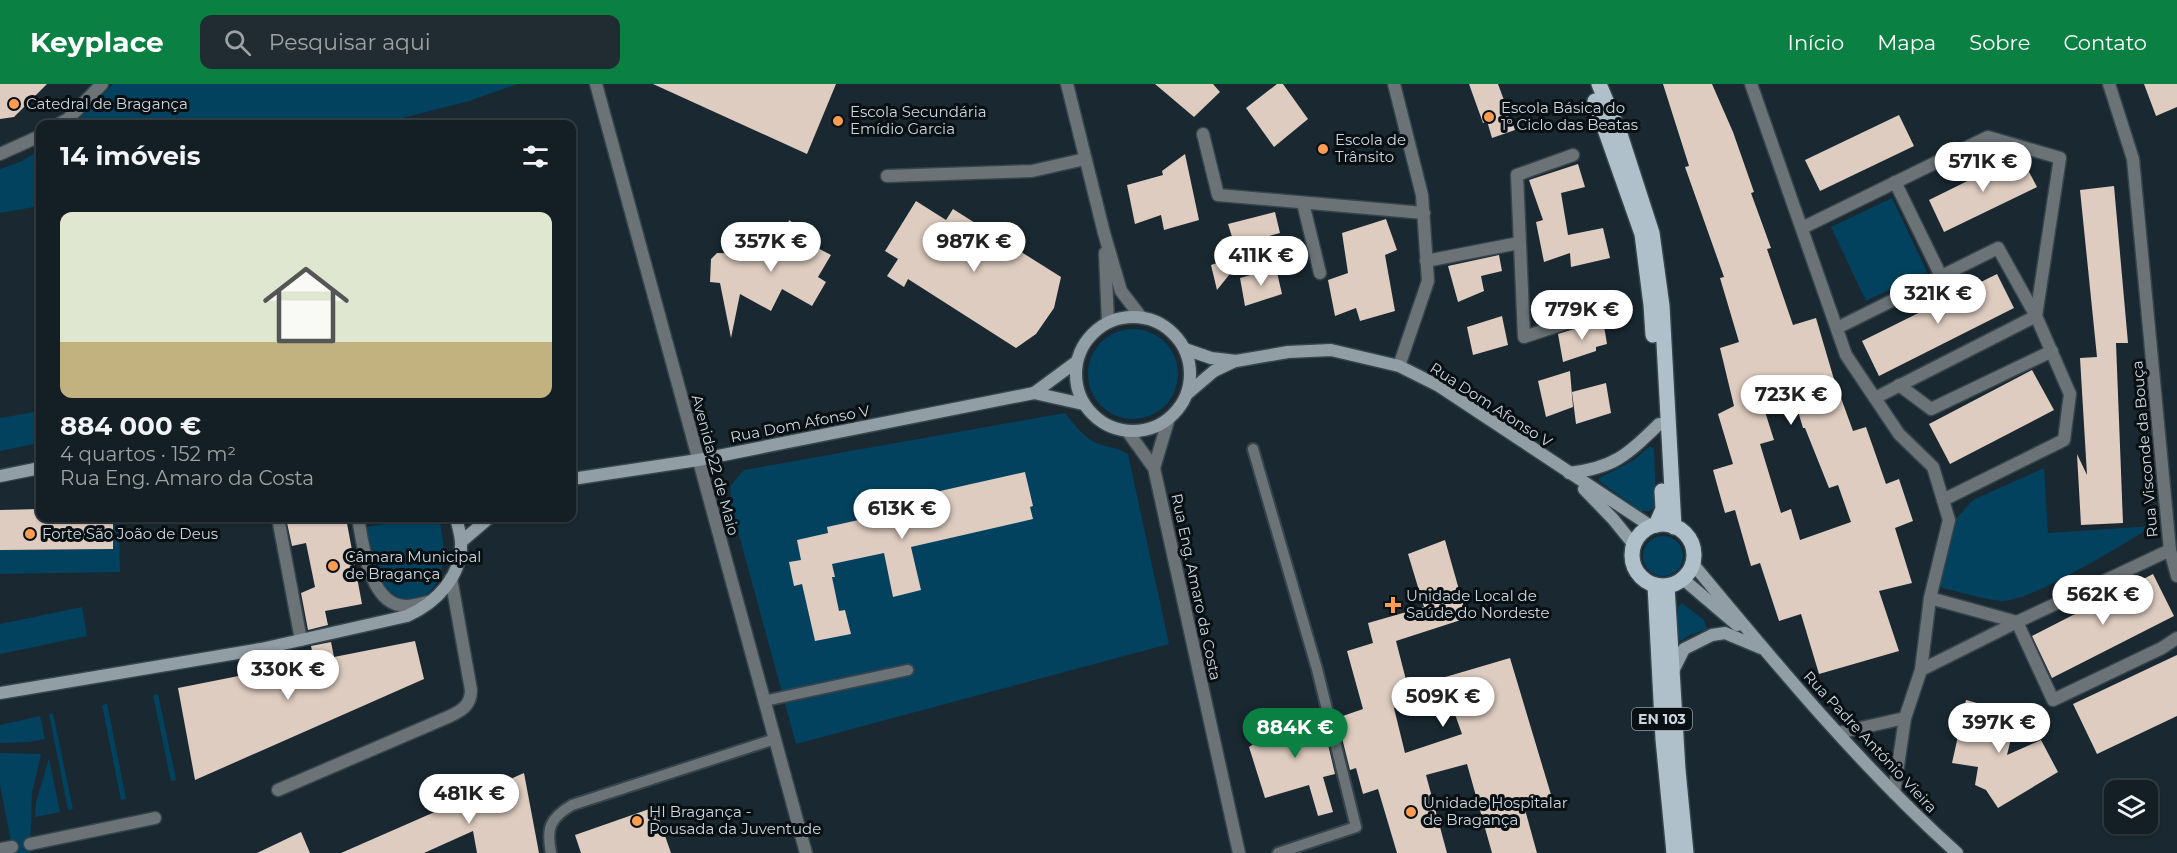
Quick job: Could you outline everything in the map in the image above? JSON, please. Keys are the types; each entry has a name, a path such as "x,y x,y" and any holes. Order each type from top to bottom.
{"main road":[{"path":"1589,84 1610,138 1642,234 1652,305 1664,509 1654,526 1641,534 1634,545 1632,555 1638,574 1646,581 1661,586 1683,579 1693,564 1692,546 1688,538 1674,527 1654,526"},
{"path":"1599,84 1620,134 1652,232 1662,306 1674,527"},
{"name":"EN 103","path":"1661,586 1672,672 1686,853"},
{"name":"EN 103","path":"1661,586 1658,617 1663,739 1674,853"}],"street":[{"path":"66,120 102,84"},
{"name":"Avenida 22 de Maio","path":"596,84 806,853"},
{"path":"1067,84 1104,233 1121,291 1141,317"},
{"path":"1394,84 1422,195 1428,281 1399,366"},
{"path":"1751,84 1846,355 1899,434 1933,467 1949,520 1930,598 1921,670 1905,718 1894,793"},
{"name":"Rua Visconde da Bouça","path":"1921,670 2170,550 2133,159 2109,84"},
{"path":"1203,134 1218,195 1424,213"},
{"path":"1802,228 1988,137 2060,158 2036,316"},
{"path":"0,154 36,138"},
{"path":"1573,155 1517,175 1524,337 1599,312"},
{"path":"887,176 1032,171 1085,159"},
{"path":"1895,182 1941,276"},
{"path":"1303,202 1320,273"},
{"path":"1104,233 1108,322"},
{"path":"1426,261 1519,243"},
{"path":"1837,328 1998,248 2036,316 2070,393 2064,440 1943,500"},
{"path":"1875,398 2036,316"},
{"path":"1124,317 1141,317 1167,328 1177,337 1185,349 1190,371 1187,394 1180,409 1168,421 1142,432 1128,432 1102,423 1083,404 1075,376 1076,362 1083,345 1094,332 1108,322 1124,317"},
{"name":"Rua Dom Afonso V","path":"1185,349 1210,358 1236,361 1288,352 1331,350 1399,366 1439,386 1569,473"},
{"path":"1899,386 1931,409 2052,351"},
{"path":"1187,394 1214,371 1236,361"},
{"name":"Rua Dom Afonso V","path":"1034,393 1076,362"},
{"name":"Rua Dom Afonso V","path":"576,478 698,460 1034,393 1083,404"},
{"name":"Rua Eng. Amaro da Costa","path":"1154,468 1168,421"},
{"path":"1569,473 1595,470 1615,461 1633,449 1659,424"},
{"name":"Rua Eng. Amaro da Costa","path":"1128,432 1154,468 1239,853"},
{"path":"0,476 36,469"},
{"path":"1569,473 1654,526"},
{"path":"1569,473 1613,519 1634,545"},
{"path":"279,522 301,640"},
{"path":"359,522 366,560 373,580 388,599 406,606 436,599"},
{"path":"0,693 301,640 406,616 422,610 436,599 451,578 458,561 461,542 457,522"},
{"path":"461,542 484,522"},
{"path":"2170,550 2177,576"},
{"path":"1693,564 1765,650"},
{"path":"278,790 448,717 469,704 470,684 451,578"},
{"path":"1683,579 1765,650"},
{"path":"1930,598 2017,622 2053,700 2162,648 2177,638"},
{"path":"1672,672 1683,649 1712,635 1725,633 1765,650"},
{"name":"Rua Padre António Vieira","path":"1765,650 1894,793 1957,853"},
{"path":"1838,733 1905,718"},
{"path":"30,843 155,818"}],"lane":[{"path":"1253,449 1317,669 1356,827 1278,853"},
{"path":"764,701 908,670"},
{"path":"551,853 550,825 559,814 572,805 775,739"}],"shaded area":[{"path":"113,84 518,84 469,101 395,120 78,120"},
{"path":"36,152 36,207 0,213 0,169 20,162"},
{"path":"1892,198 1927,272 1866,301 1831,227"},
{"path":"1133,329 1150,332 1165,342 1175,357 1178,374 1175,391 1165,406 1150,416 1133,419 1116,416 1101,406 1091,391 1088,374 1091,357 1101,342 1116,332"},
{"path":"36,412 36,444 0,451 0,418"},
{"path":"1065,413 1091,440 1128,454 1169,644 796,744 730,502 731,485 744,470"},
{"path":"1650,446 1654,449 1656,500 1650,511 1641,511 1599,481 1599,478 1634,460"},
{"path":"2044,468 2048,533 2153,526 2078,570 2016,599 1995,600 1939,587 1956,519 1973,500"},
{"path":"394,522 440,522 444,555 442,568 436,583 428,593 409,600 399,597 380,581 371,563 366,527"},
{"path":"119,524 120,572 0,574 0,550 113,549 113,525"},
{"path":"1663,536 1677,542 1683,556 1677,570 1663,576 1649,570 1643,556 1649,542"},
{"path":"1682,603 1704,620 1707,629 1681,641 1678,637 1678,607"},
{"path":"82,607 87,636 0,654 0,624"},
{"path":"158,694 176,780 171,781 153,695"},
{"path":"107,704 126,799 121,800 102,705"},
{"path":"53,713 73,809 68,810 49,714"},
{"path":"40,716 45,739 0,743 0,725"},
{"path":"0,753 41,754 32,793 30,853 13,853 0,785"},
{"path":"49,758 60,812 35,817 36,802"}],"building":[{"name":"Catedral de Bragança","path":"0,84 47,84 14,117 0,119"},
{"path":"653,84 836,84 807,154"},
{"path":"1155,84 1213,84 1220,92 1194,117"},
{"path":"1277,84 1283,84 1308,119 1274,147 1246,108"},
{"path":"1469,84 1498,84 1515,130 1492,138 1487,121 1483,123"},
{"path":"1663,84 1712,84 1733,132 1754,192 1751,193 1771,248 1767,249 1793,325 1816,318 1833,376 1853,431 1866,427 1886,484 1899,479 1913,521 1895,528 1912,583 1879,591 1899,651 1819,674 1801,614 1779,621 1760,563 1751,566 1735,510 1725,513 1713,470 1733,464 1718,414 1734,406 1720,348 1739,342 1720,278 1724,277 1685,167 1689,166","holes":["1792,391 1803,428 1805,428 1829,488 1838,485 1851,522 1800,540 1791,509 1781,513 1760,444 1774,440 1761,399"]},
{"path":"2144,84 2177,84 2177,107 2156,116"},
{"path":"1899,115 1914,146 1820,191 1805,160"},
{"path":"1185,154 1199,220 1164,230 1161,215 1135,224 1127,185 1163,175 1162,171"},
{"path":"2020,155 2037,187 1944,232 1929,200"},
{"path":"1578,164 1585,187 1561,193 1568,235 1603,228 1610,258 1571,267 1570,253 1544,262 1536,222 1543,220 1529,180"},
{"path":"2114,186 2128,343 2116,343 2123,523 2081,525 2077,454 2087,475 2080,358 2097,357 2080,190"},
{"path":"916,201 946,220 953,209 1061,277 1054,308 1036,334 1016,348 908,279 904,287 887,276 898,259 885,251"},
{"path":"1275,212 1280,233 1258,239 1217,290 1211,265 1238,256 1228,224"},
{"path":"1386,219 1397,250 1385,255 1395,311 1360,321 1356,308 1335,316 1328,280 1348,273 1342,233"},
{"path":"789,220 814,238 810,244 831,255 818,277 826,282 812,306 782,289 771,311 740,294 731,338 720,283 710,282 711,259 717,253 766,254 774,239 781,242"},
{"path":"1499,255 1502,271 1481,276 1484,291 1458,302 1448,266"},
{"path":"1276,268 1282,294 1245,306 1240,278"},
{"path":"1997,274 2014,308 1879,376 1862,341"},
{"path":"1502,316 1508,345 1473,355 1467,327"},
{"path":"1603,320 1607,344 1596,347 1596,351 1563,362 1558,334"},
{"path":"2032,370 2054,410 1950,464 1929,424"},
{"path":"1570,371 1573,407 1546,417 1538,381"},
{"path":"1606,383 1611,413 1576,424 1572,392"},
{"path":"1025,472 1033,506 1030,507 1033,519 911,547 921,590 893,597 884,553 832,564 835,577 832,577 839,611 845,610 851,634 815,641 802,584 794,586 789,562 801,560 797,540 828,533 827,527 881,515 879,503"},
{"path":"36,509 36,522 113,522 113,549 0,550 0,510"},
{"name":"Câmara Municipal de Bragança","path":"287,522 347,522 362,604 325,611 328,625 308,630 301,593 315,587 306,543 292,546"},
{"path":"1445,540 1467,618 1396,641 1412,703 1394,708 1405,753 1462,734 1442,678 1510,658 1552,798 1524,806 1537,853 1492,853 1467,764 1426,775 1447,853 1397,853 1378,789 1363,794 1356,768 1350,770 1337,718 1363,709 1347,651 1373,643 1368,623 1424,607 1408,554"},
{"path":"2153,574 2174,616 2052,678 2032,636"},
{"path":"415,641 424,679 195,780 178,688 314,661 311,646 331,642 334,657"},
{"path":"2177,655 2177,716 2097,754 2073,704"},
{"path":"1966,700 2017,714 2007,755 2041,740 2058,772 1998,808 1986,790 1975,785 1978,767 1952,763"},
{"path":"1312,712 1316,725 1323,723 1335,774 1323,777 1333,812 1318,816 1309,785 1265,798 1249,747 1264,738 1261,727"},
{"path":"524,773 539,853 477,853 473,831 424,853 341,853"},
{"name":"HI Bragança - Pousada da Juventude","path":"655,807 671,853 581,853 575,835"},
{"path":"301,832 310,853 257,853"}],"place":[{"name":"Catedral de Bragança","path":"14,104"},
{"name":"Escola Básica do 1º Ciclo das Beatas","path":"1489,117"},
{"name":"Escola Secundária Emídio Garcia","path":"838,121"},
{"name":"Escola de Trânsito","path":"1323,149"},
{"name":"Forte São João de Deus","path":"30,534"},
{"name":"Câmara Municipal de Bragança","path":"333,566"},
{"name":"Unidade Local de Saúde do Nordeste","path":"1393,605"},
{"name":"Unidade Hospitalar de Bragança","path":"1411,812"},
{"name":"HI Bragança - Pousada da Juventude","path":"637,821"}]}
